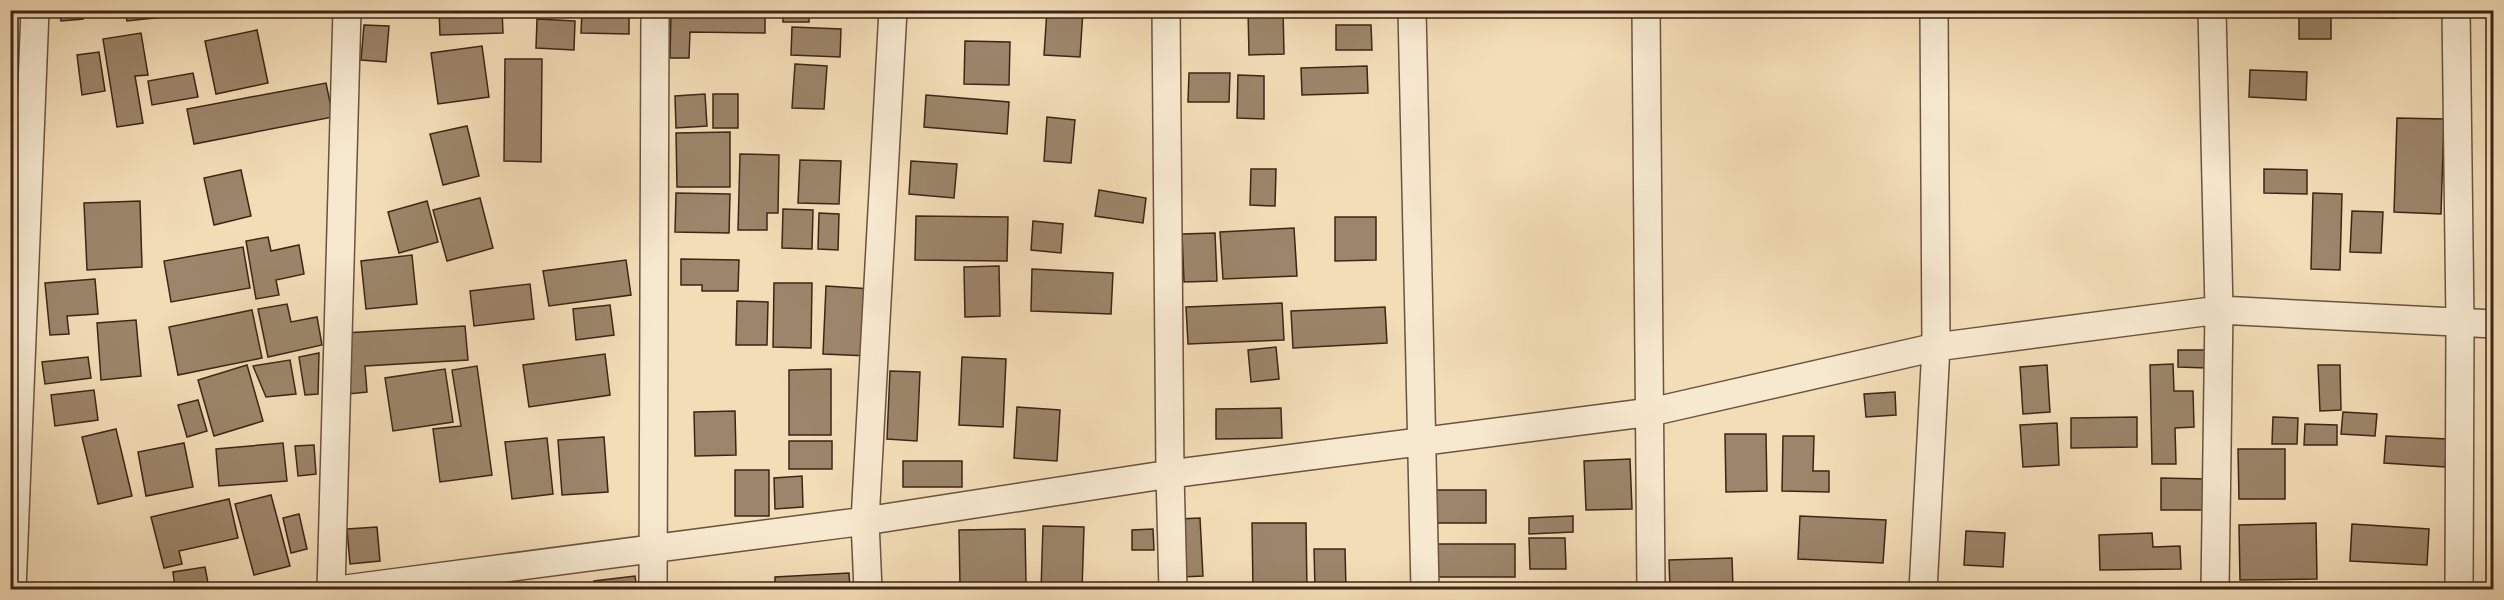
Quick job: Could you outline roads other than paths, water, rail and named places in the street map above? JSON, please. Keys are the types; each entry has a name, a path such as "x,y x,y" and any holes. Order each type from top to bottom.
{"street":[{"path":"12,590 35,10"},
{"path":"331,590 347,10"},
{"path":"653,590 655,10"},
{"path":"868,590 865,521 893,10"},
{"path":"1166,10 1173,590"},
{"path":"1412,10 1425,590"},
{"path":"1646,10 1651,590"},
{"path":"1923,590 1936,347 1934,10"},
{"path":"2212,10 2219,310 2215,590"},
{"path":"2457,10 2460,322 2459,590"},
{"path":"338,590 865,521 1170,474 1651,412 1936,347 2219,310 2493,324"}]}
